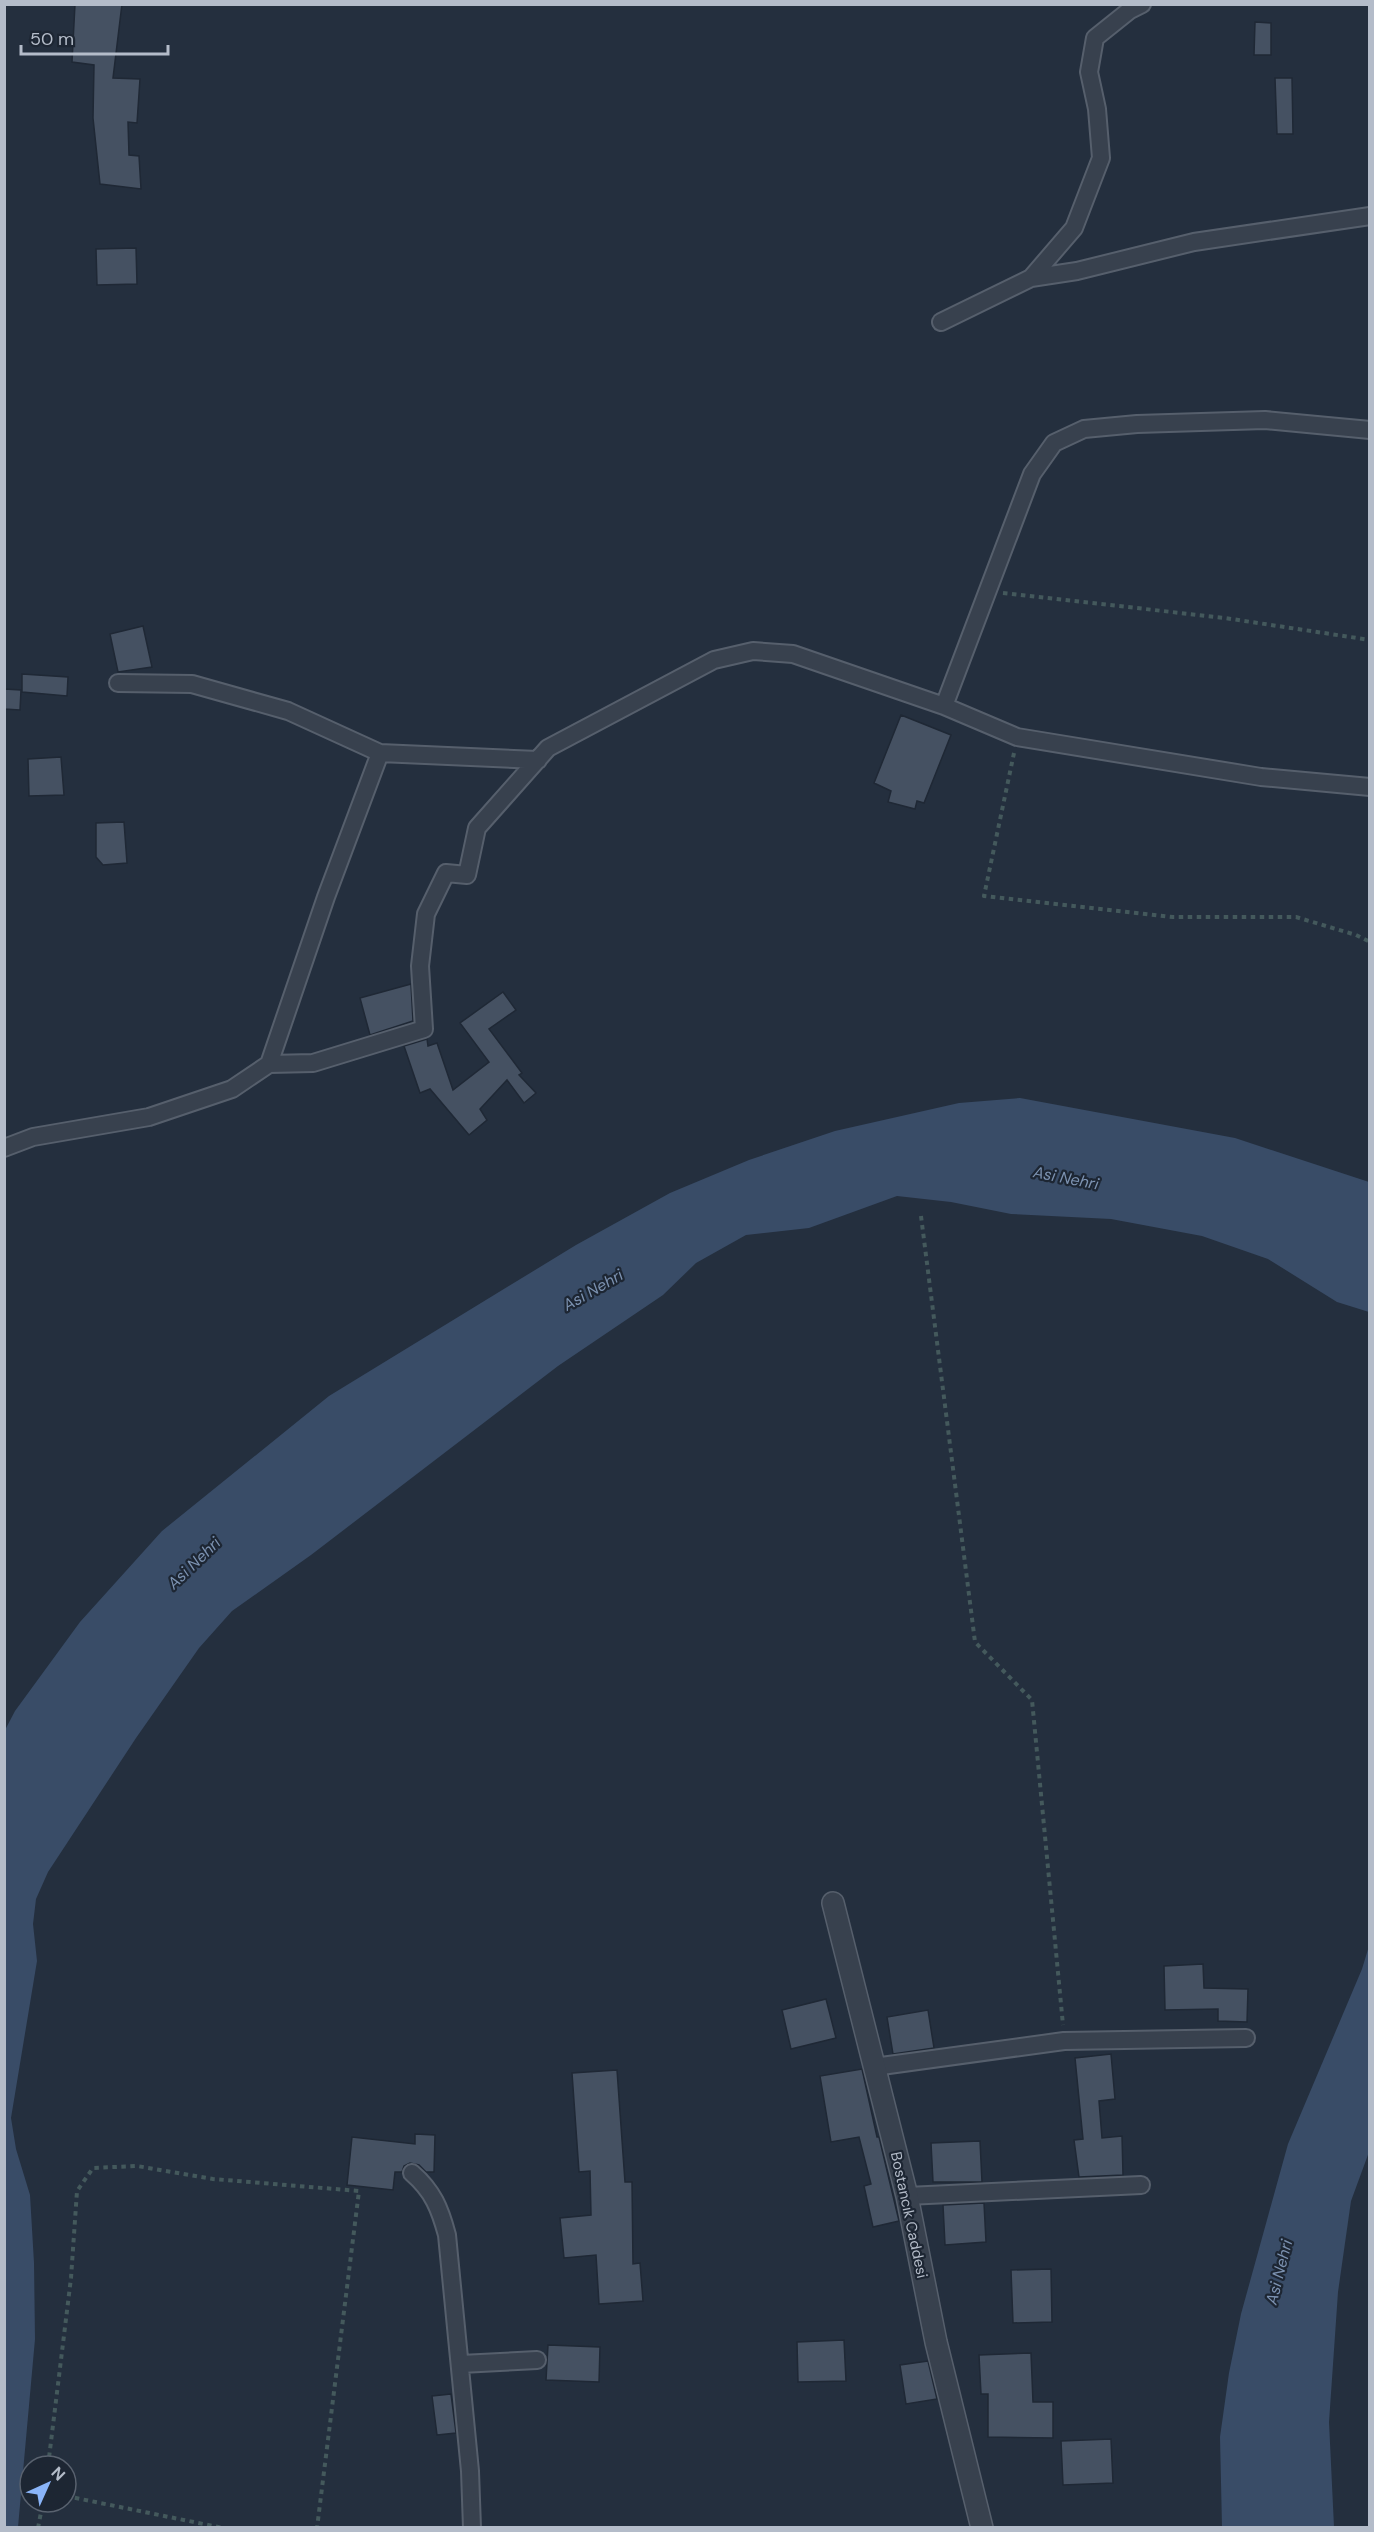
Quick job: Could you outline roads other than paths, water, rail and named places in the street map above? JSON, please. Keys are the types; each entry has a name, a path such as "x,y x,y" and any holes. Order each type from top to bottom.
{"street":[{"path":"1031,278 1074,228 1101,158 1097,109 1089,72 1095,38 1130,10 1142,4"},
{"path":"941,322 1031,278 1077,271 1194,242 1370,216"},
{"path":"944,706 1032,474 1054,443 1084,429 1137,424 1265,420 1370,429"},
{"path":"4,1148 33,1137 149,1118 232,1089 269,1064 313,1063 424,1029 420,966 426,914 447,873 467,875 477,828 548,748 714,660 753,651 793,654 944,706 1017,737 1261,777 1370,788"},
{"path":"118,683 192,684 288,711 380,753 538,760"},
{"path":"269,1064 326,897 380,753"},
{"name":"Bostancık Caddesi","path":"832,1903 907,2196 934,2332 982,2528"},
{"path":"874,2067 1064,2041 1246,2038"},
{"path":"411,2173 426,2185 441,2211 447,2235 461,2364 470,2471 472,2528"},
{"path":"907,2196 1141,2185"},
{"path":"461,2364 537,2360"}],"water":[{"name":"Asi Nehri","path":"1020,1098 1235,1138 1369,1182 1369,1312 1337,1302 1268,1259 1202,1236 1111,1219 1011,1214 951,1202 897,1196 809,1228 746,1235 696,1263 663,1295 558,1366 311,1555 232,1611 199,1648 136,1738 48,1872 36,1899 33,1924 37,1961 11,2118 16,2149 30,2195 35,2339 25,2454 18,2454 18,2527 5,2527 4,1732 15,1711 80,1622 162,1531 329,1396 576,1245 670,1193 749,1160 835,1131 959,1103"},
{"name":"Asi Nehri","path":"1369,1946 1369,2152 1351,2201 1338,2292 1329,2422 1334,2527 1222,2527 1220,2437 1229,2373 1241,2314 1288,2144 1362,1969"}]}
